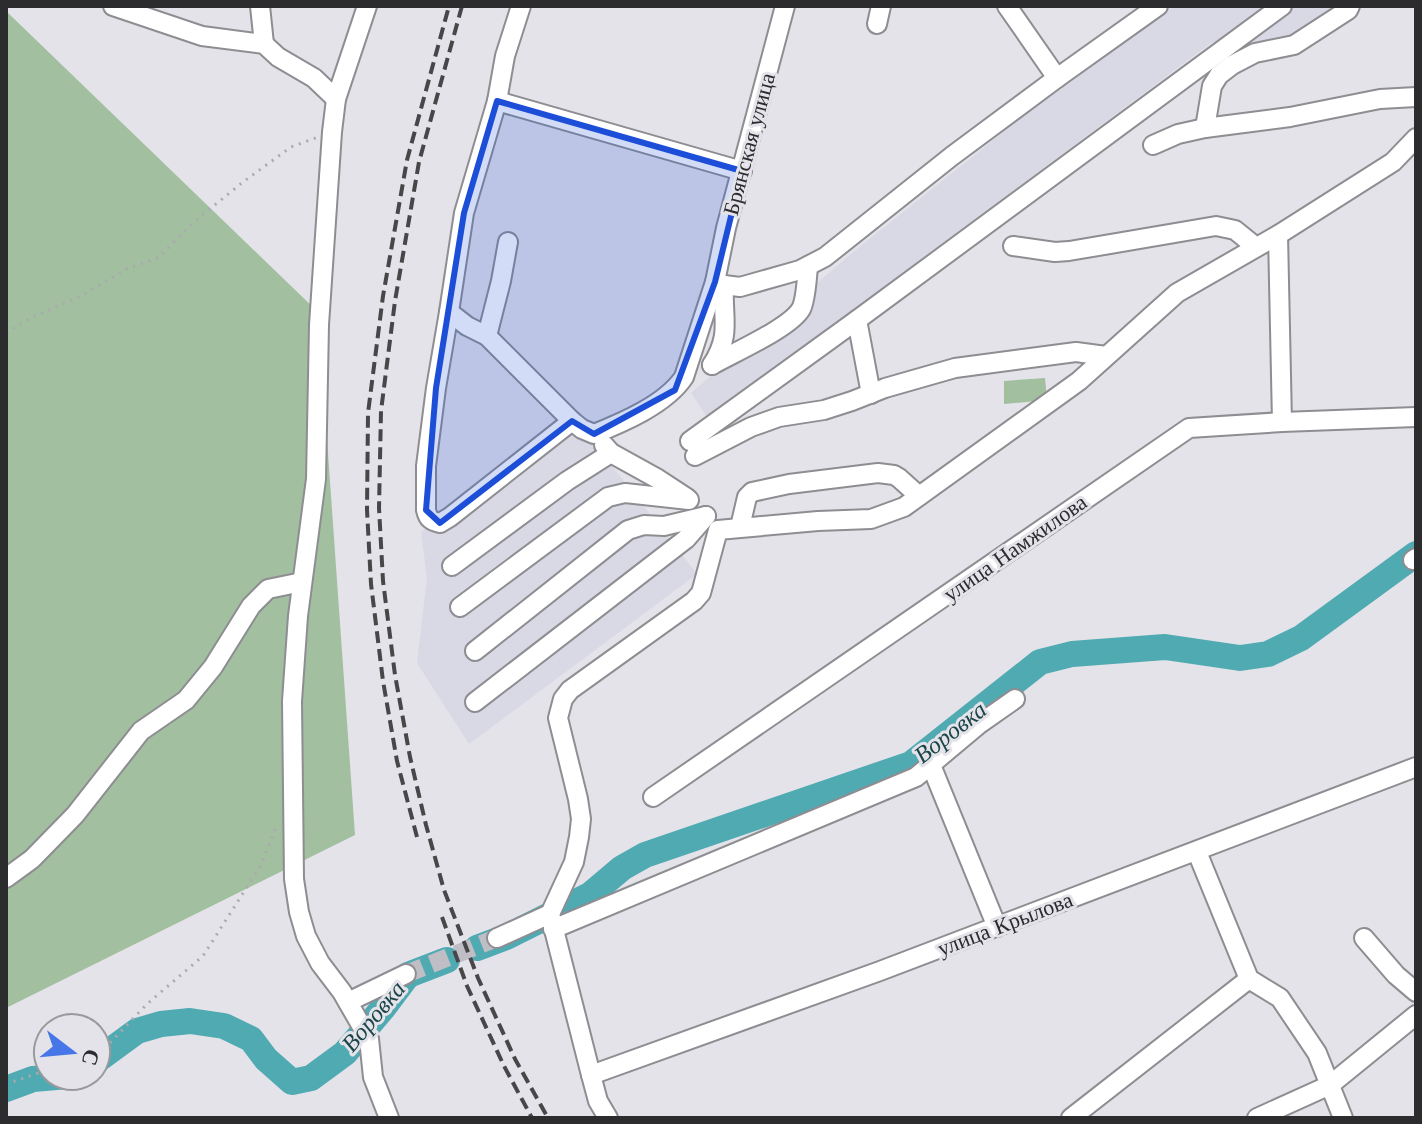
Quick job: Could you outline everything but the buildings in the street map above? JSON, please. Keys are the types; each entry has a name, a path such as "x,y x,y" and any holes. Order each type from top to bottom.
{"street":[{"path":"113,6 202,36 264,44 278,57 314,78 336,99"},
{"path":"260,6 264,44"},
{"path":"367,6 336,99 332,132 319,325 316,479 298,616 292,701 294,879 306,936 369,1039 373,1077 389,1118"},
{"path":"521,6 464,213 426,466 427,516 431,521 440,523 450,517 572,421"},
{"name":"Брянская улица","path":"720,283 726,228 785,6"},
{"path":"1007,6 1057,78"},
{"path":"720,283 740,287 758,283 825,257 952,156 1158,6"},
{"path":"1106,356 1076,352 955,368 824,410 779,417 692,449 857,320 1282,6"},
{"path":"1205,128 1212,86 1219,75 1255,53 1294,45 1350,6"},
{"path":"1153,145 1178,134 1205,128 1290,117 1380,99 1416,97"},
{"path":"497,101 742,171"},
{"path":"475,651 628,530 644,525 712,523 740,527 871,519 904,507 1079,381 1177,293 1278,235 1393,162 1416,138"},
{"path":"1013,246 1069,251 1216,226 1235,230 1256,247"},
{"path":"1278,235 1282,422"},
{"path":"487,336 508,242"},
{"path":"720,283 725,336 712,365 770,333 802,308 808,266"},
{"path":"594,434 622,423 675,390 684,377 720,283"},
{"path":"449,312 487,336 572,421 594,434 611,453 689,500 712,523"},
{"path":"857,320 871,394"},
{"name":"улица Намжилова","path":"653,797 1189,428 1416,417"},
{"path":"452,566 567,481 611,453"},
{"path":"740,527 747,497 752,492 789,484 878,473 894,475 919,496"},
{"path":"460,607 608,497 625,493 689,500"},
{"path":"475,702 686,539 712,523"},
{"path":"608,1118 598,1101 552,923 574,862 581,819 558,718 563,699 570,690 701,593 712,523"},
{"path":"6,878 32,859 75,815 141,731 186,700 213,667 251,606 268,589 302,582"},
{"path":"497,938 552,923 916,777 978,725 1015,699"},
{"path":"931,765 997,927"},
{"name":"улица Крылова","path":"591,1075 835,988 1416,767"},
{"path":"1197,852 1249,979 1280,998 1317,1053 1343,1118"},
{"path":"1364,938 1396,975 1416,992"},
{"path":"348,1002 406,974"},
{"path":"1071,1118 1249,979"},
{"path":"1257,1118 1330,1085 1416,1015"}],"path":[{"path":"6,333 83,295 126,269 158,258 194,222 291,147 332,132"},
{"path":"112,1041 147,1004 203,956 261,865 281,816"},
{"path":"6,1084 32,1075"}],"highlighted area":[{"path":"497,101 742,171 715,282 675,390 594,434 572,421 440,523 426,510 436,388 464,213"}],"shaded area":[{"path":"1176,6 1341,6 1276,47 1211,43 708,418 691,393 853,252 1114,44"},
{"path":"575,419 697,574 469,744 417,663 427,578 421,532"}],"green space":[{"path":"6,11 318,312 355,835 6,1008"},
{"path":"1045,378 1047,400 1004,404 1004,381"}],"waterway":[{"name":"Воровка","path":"477,948 590,895 622,868 645,855 911,764 1040,662 1072,654 1165,647 1240,658 1268,654 1301,638 1416,554"},
{"name":"Воровка","path":"112,1049 137,1031 161,1024 190,1021 224,1026 251,1039 266,1059 292,1082 311,1078 345,1053 408,975 447,960"},
{"name":"Воровка","path":"6,1089 32,1079"}],"tunnel":[{"path":"406,974 497,938"}],"railway":[{"path":"417,837 397,761 371,584 367,510 368,413 383,296 407,160 449,6"},
{"path":"462,6 419,162 395,301 381,411 379,508 383,581 410,757 444,890 478,978 515,1059 548,1118"},
{"path":"442,917 467,986 532,1118"}]}
